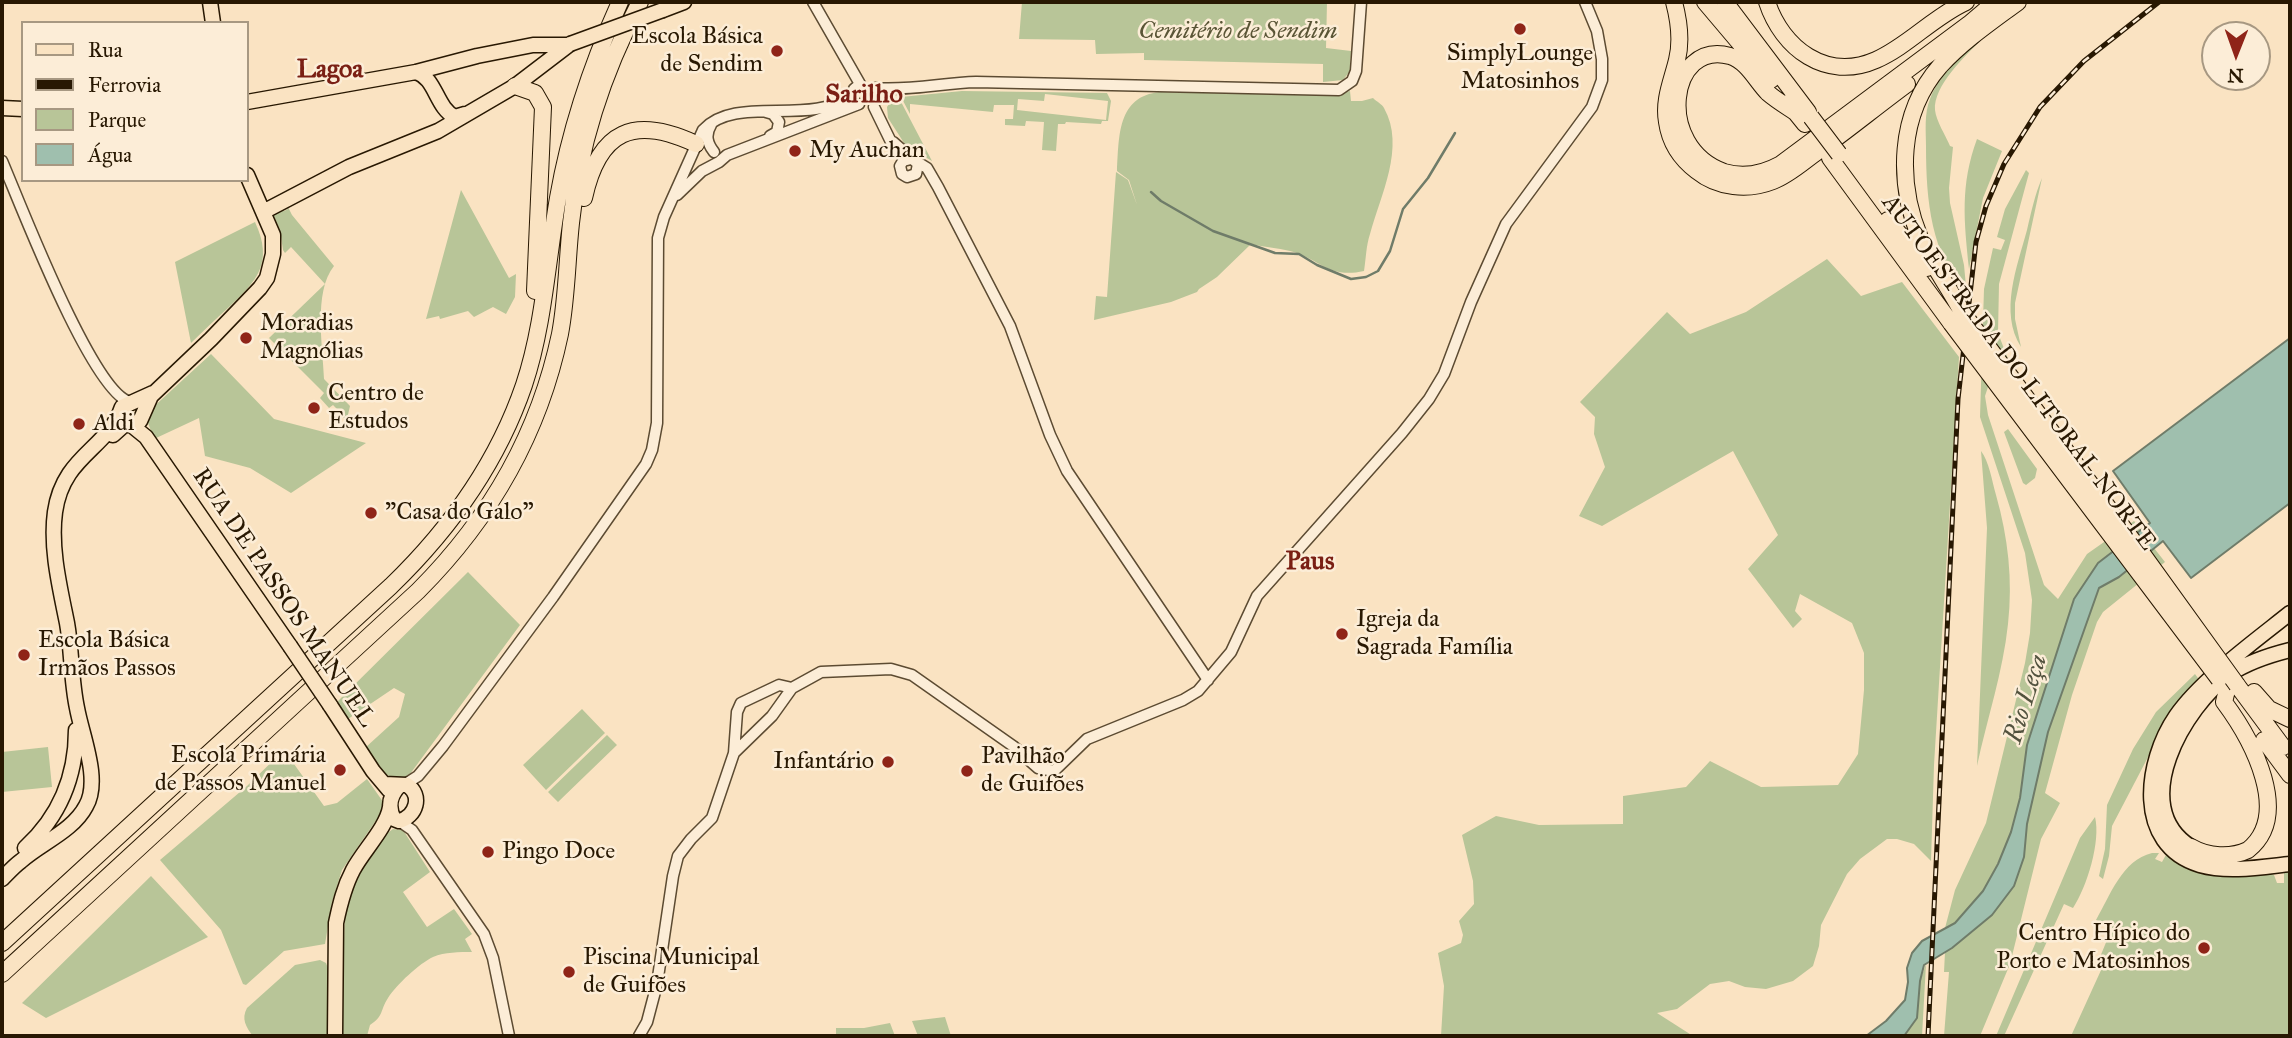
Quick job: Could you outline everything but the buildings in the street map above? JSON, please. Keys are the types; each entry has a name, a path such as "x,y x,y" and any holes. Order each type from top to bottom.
{"highway":[{"path":"2,943 382,595 435,542 462,506 495,453 524,386 536,341 568,146 586,81 621,2"},
{"path":"1674,2 1679,26 1679,44 1666,100 1668,129 1678,151 1689,164 1706,177 1731,186 1759,186 1781,178 1957,45 1962,44"},
{"name":"AUTOESTRADA DO LITORAL NORTE","path":"1704,2 1835,156 2290,757"},
{"name":"AUTOESTRADA DO LITORAL NORTE","path":"1725,2 1804,117"},
{"path":"1767,2 1779,30 1795,48 1819,62 1848,66 1881,58 1940,16 1966,2"},
{"path":"1804,117 1770,94 1744,65 1730,56 1714,55 1700,59 1686,73 1680,86 1679,120 1683,135 1692,151 1703,161 1722,171 1745,175 1760,173 1780,164 1995,2"},
{"path":"1956,318 1919,237 1908,200 1904,164 1909,131 1919,100 1938,69 1962,44 2018,2"},
{"path":"2,974 406,602 471,532 506,478 529,434 541,401 560,332 574,202 590,121 608,68 640,3"},
{"path":"515,86 535,93 543,107 532,320 536,341"},
{"path":"569,262 588,180 593,165 606,147 618,137 645,129 665,131 696,144"},
{"name":"AUTOESTRADA DO LITORAL NORTE","path":"1956,318 2136,545 2236,685 2290,775"},
{"path":"2191,847 2214,855 2245,851 2270,834 2280,815 2281,799 2276,777 2224,702 2236,685 2269,709 2290,719"}],"main road":[{"path":"210,2 213,21"},
{"path":"248,102 416,72 507,50 550,51 684,2"},
{"path":"261,214 349,167 438,131 515,86 550,51"},
{"path":"431,86 430,74 435,68"},
{"path":"416,72 424,75 445,110 447,123 438,131"},
{"path":"2,108 21,109"},
{"path":"445,110 455,117 472,111"},
{"path":"248,178 261,214"},
{"path":"2,879 21,860 76,819 89,800 92,786 76,706 67,599 59,552 66,491 78,470 116,423 131,413 205,344 267,278 272,262 274,238 244,182"},
{"name":"RUA DE PASSOS MANUEL","path":"131,413 373,771 401,787 392,815"},
{"path":"2290,613 2237,655 2188,701 2166,734 2153,765 2149,789 2152,810 2163,836 2172,848 2186,858 2199,864 2223,868 2290,863"},
{"path":"2191,847 2178,836 2167,818 2163,793 2166,769 2175,741 2215,687 2244,666 2290,650"},
{"path":"71,776 76,749 76,706"},
{"path":"2,871 46,828 58,810 74,770 81,767 91,776"},
{"path":"335,1036 336,933 339,906 354,869 392,815 408,818 414,810 401,787"},
{"path":"58,810 63,820 70,822 76,819"}],"street":[{"path":"813,2 860,84"},
{"path":"856,100 854,89 860,84 894,90 944,83 976,82 1339,90 1352,81 1356,71 1360,2"},
{"path":"734,753 772,716 792,688 821,672 891,668 912,675 1013,746 1038,768 1054,771 1087,739 1191,696 1231,652 1256,596 1402,433 1444,374 1471,302 1506,224 1586,116 1599,89 1602,60 1597,32 1585,2"},
{"path":"875,88 880,96 876,104"},
{"path":"401,787 418,776 443,746 553,597 646,464 652,450 657,423 658,238 664,217 703,130 715,120 727,115 826,109 856,100 876,104 894,90"},
{"path":"675,197 702,171 727,155 856,100"},
{"path":"876,104 904,176 925,178 938,187"},
{"path":"758,112 773,114 779,122 776,132 764,139"},
{"path":"714,152 707,134 715,120"},
{"path":"893,142 913,160 927,168 1007,320 1049,435 1067,471 1208,680"},
{"path":"696,144 727,155"},
{"path":"900,169 903,161 913,160"},
{"path":"913,160 918,167 915,176"},
{"path":"2,161 79,337 131,413"},
{"path":"639,1036 647,1022 660,970 675,863 682,849 712,818 734,753 737,712 741,703 756,694 779,685 792,688"},
{"path":"412,830 414,810"},
{"path":"392,815 412,830 484,934 493,958 509,1036"}],"green space":[{"name":"Cemitério de Sendim","path":"1022,2 1327,2 1326,48 1351,51 1350,71 1343,80 1323,82 1323,64 1144,60 1144,53 1096,54 1095,40 1019,39"},
{"path":"1982,39 1945,81 1939,91 1935,110 1941,128 1953,147 1950,203 1964,265 1967,297 1945,262 1933,226 1927,187 1926,117 1930,99 1939,81 1959,58"},
{"path":"962,91 1107,93 1111,101 1108,121 1102,121 1101,124 1058,124 1056,151 1042,150 1044,122 1026,121 1025,126 1005,125 1005,119 1013,119 1014,105 994,105 993,112 910,104 910,114 901,97","holes":["1045,94 1108,101 1106,120 1017,110 1018,99 1044,101"]},
{"path":"1350,91 1351,101 1373,98 1382,105 1390,123 1392,139 1389,171 1369,239 1364,271 1352,273 1333,270 1300,254 1251,244 1197,292 1171,302 1094,320 1096,296 1107,297 1116,172 1128,180 1137,205 1129,180 1117,171 1123,120 1135,101 1160,92 1334,95"},
{"path":"899,98 932,161 906,146 888,118 887,107 891,101"},
{"path":"1977,139 2002,151 1983,198 1969,269 1965,219 1966,188"},
{"path":"2026,170 2029,173 1999,284 1998,333 2008,359 2006,366 1988,387 1985,396 1988,415 2044,585 2058,599 2087,554 2134,521 2141,530 2098,563 2074,599 2027,744 2020,798 2011,832 1983,891 1955,923 1945,928 1955,890 1986,823 2030,633 2032,600 2025,553 1980,417 1984,289 1993,248 2001,250 2005,240 1997,237 2005,209"},
{"path":"2042,178 2015,303 2015,319 2021,347 2011,319 2012,289"},
{"path":"461,190 509,278 516,274 515,297 506,314 493,307 474,317 468,311 440,319 439,316 426,319"},
{"path":"287,205 292,215 334,266 323,290 321,305 324,379 350,406 347,419 334,415 338,410 333,405 329,408 320,398 324,393 269,338 325,284 291,247 285,253 283,250 280,230 273,214 282,207 284,211 288,209"},
{"path":"255,222 263,249 260,270 247,289 191,343 175,262"},
{"path":"1827,259 1861,296 1902,282 1959,357 1934,765 1931,861 1914,844 1887,839 1860,859 1847,874 1821,925 1813,966 1793,981 1766,989 1745,987 1729,981 1710,984 1677,1009 1657,1013 1693,1036 1441,1036 1444,986 1438,953 1461,943 1463,935 1459,921 1474,904 1473,881 1462,835 1496,816 1539,825 1623,824 1623,796 1686,787 1710,761 1761,787 1838,785 1858,754 1864,690 1864,653 1852,623 1800,594 1795,611 1802,619 1793,628 1748,569 1778,535 1733,451 1602,526 1579,516 1605,467 1594,434 1595,417 1580,402 1667,312 1690,334 1746,312"},
{"path":"211,354 274,419 366,443 291,493 250,468 205,456 199,418 154,439 148,423 149,411"},
{"path":"2008,429 2037,469 2035,478 2026,485 2004,432"},
{"path":"1981,451 1990,471 2004,527 2010,591 2002,660 1977,766 1987,528"},
{"path":"2154,548 2165,562 2103,612 2097,622 2072,695 2045,793 2060,803 2041,839 2010,964 1980,1036 1944,1036 1949,972 1944,972 1945,952 1992,915 2024,857 2027,824 2048,732 2099,588 2119,577"},
{"path":"468,572 520,625 410,774 405,779 394,778 385,774 366,747 399,717 405,694 394,688 348,719 337,702"},
{"path":"2195,674 2200,681 2169,717 2112,826 2103,879 2099,876 2105,849 2107,805 2133,749 2156,712"},
{"path":"582,709 605,733 546,790 523,765"},
{"path":"607,735 617,745 558,802 548,792"},
{"path":"48,747 52,787 2,792 2,752"},
{"path":"284,750 324,806 337,803 367,779 386,806 342,870 332,902 325,944 284,951 246,985 243,984 221,930 160,860 247,786"},
{"path":"2095,817 2096,838 2092,864 2083,888 2073,908 2064,904 2004,1036 1996,1036 2080,838"},
{"path":"393,829 403,830 430,872 403,892 427,927 454,909 472,934 465,939 472,952 447,953 428,960 392,993 380,1016 370,1025 367,1036 341,1036 345,909 359,873 386,834"},
{"name":"Centro Hípico do Porto e Matosinhos","path":"2159,853 2155,859 2162,862 2167,853 2179,861 2268,872 2274,875 2277,883 2284,883 2284,871 2290,871 2290,1036 2071,1036 2102,968 2100,957 2112,928 2096,920 2125,871 2142,857"},
{"path":"151,876 208,937 46,1018 22,1003"},
{"path":"320,960 326,963 329,971 328,1036 253,1036 245,1023 247,1008 295,965"},
{"path":"1926,964 1922,1036 1904,1036 1917,1018 1920,981"},
{"path":"945,1017 951,1036 918,1036 912,1021"},
{"path":"890,1023 895,1036 836,1036 836,1028 864,1028"}],"water":[{"path":"2290,338 2290,503 2191,578 2163,541 2119,577 2099,588 2048,732 2027,824 2024,857 2014,886 1992,915 1952,948 1924,965 1917,1018 1904,1036 1866,1036 1886,1021 1905,1000 1907,968 1912,953 1922,941 1955,923 1983,891 1998,864 2011,832 2020,798 2027,745 2074,599 2098,563 2150,523 2113,471"}],"waterway":[{"path":"1151,192 1161,201 1213,231 1275,253 1299,254 1317,265 1351,279 1366,277 1378,271 1390,251 1403,209 1428,178 1455,133"}],"railway":[{"path":"1928,1036 1958,399 1976,242 1986,206 2004,164 2040,107 2084,61 2159,2"}],"place":[{"name":"SimplyLounge Matosinhos","path":"1520,29"},
{"name":"Escola Básica de Sendim","path":"777,51"},
{"name":"My Auchan","path":"795,151"},
{"name":"Moradias Magnólias","path":"246,338"},
{"name":"Centro de Estudos","path":"314,408"},
{"name":"Aldi","path":"79,424"},
{"name":"\"Casa do Galo\"","path":"371,513"},
{"name":"Igreja da Sagrada Família","path":"1342,634"},
{"name":"Escola Básica Irmãos Passos","path":"24,655"},
{"name":"Infantário","path":"888,762"},
{"name":"Escola Primária de Passos Manuel","path":"340,770"},
{"name":"Pavilhão de Guifões","path":"967,771"},
{"name":"Pingo Doce","path":"488,852"},
{"name":"Centro Hípico do Porto e Matosinhos","path":"2204,948"},
{"name":"Piscina Municipal de Guifões","path":"569,972"}],"district":[{"name":"Lagoa","path":"330,71"},
{"name":"Sarilho","path":"864,96"},
{"name":"Paus","path":"1310,563"}],"water label":[{"name":"Rio Leça","path":"2027,699"}]}
